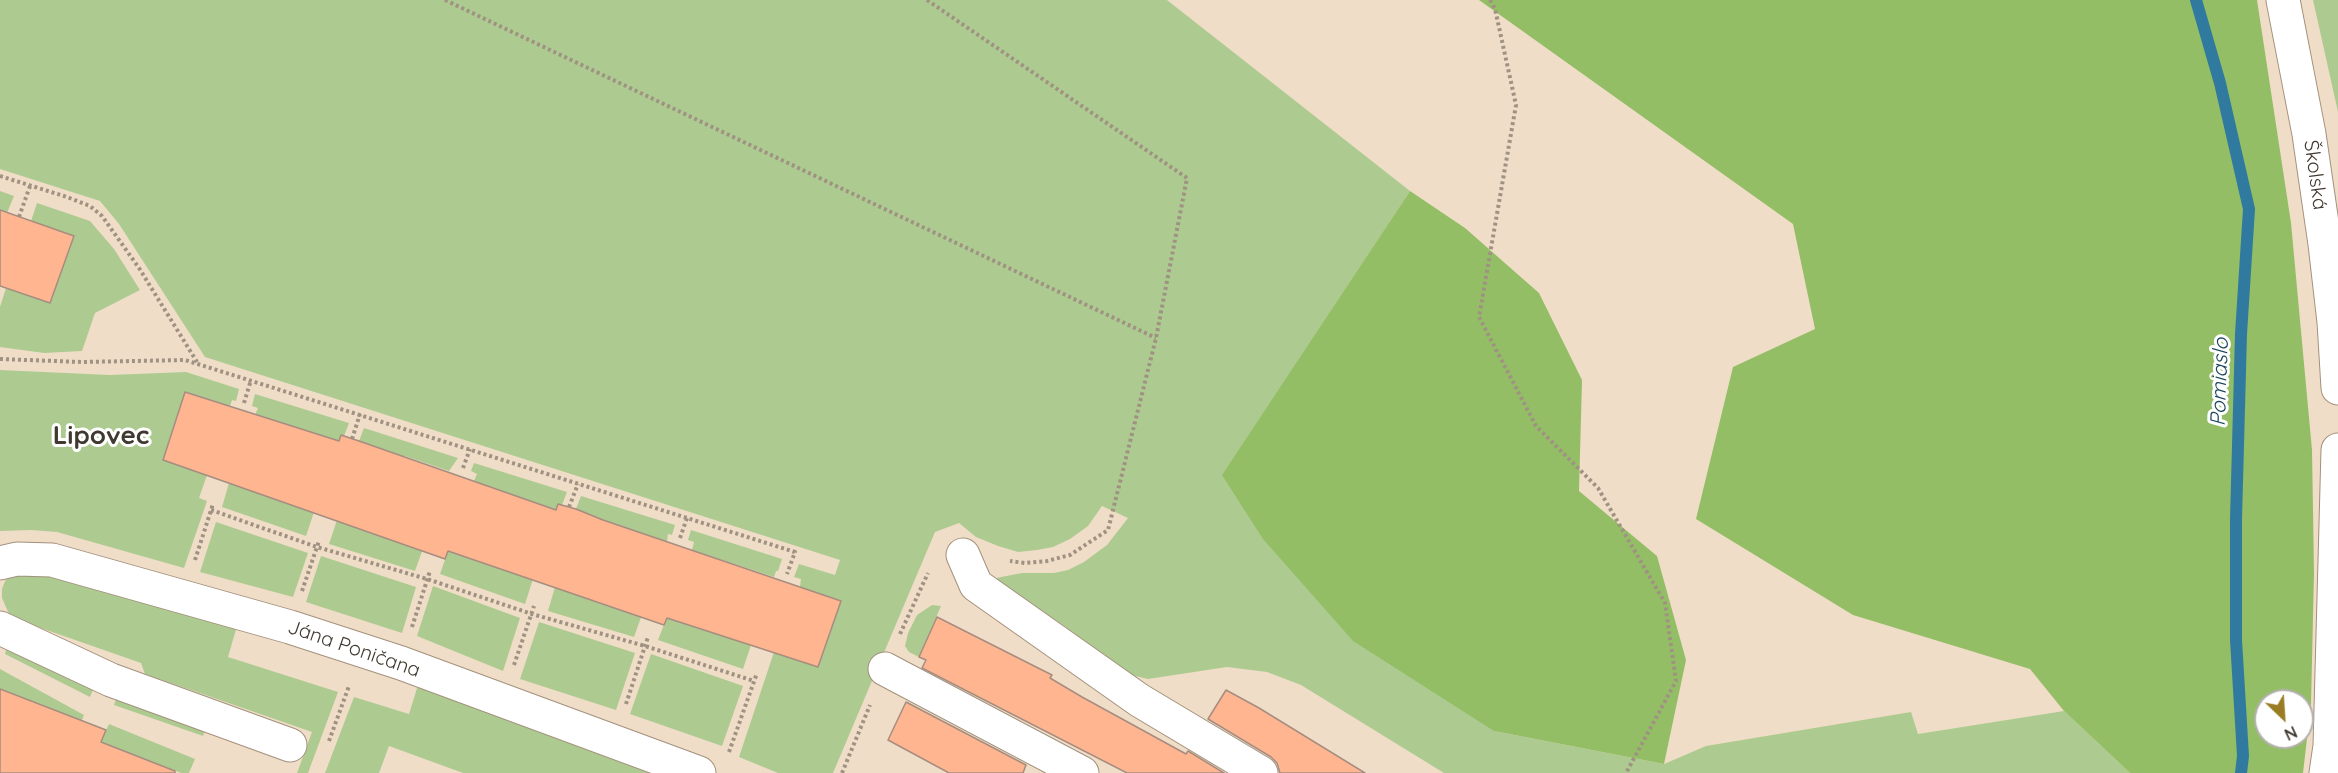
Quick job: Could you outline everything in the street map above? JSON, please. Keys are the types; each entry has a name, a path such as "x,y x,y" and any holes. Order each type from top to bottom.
{"street":[{"name":"Školská","path":"2283,0 2309,134 2334,322 2338,388"},
{"path":"2326,773 2330,746 2338,450"},
{"path":"963,555 976,585 1139,700 1261,773"},
{"name":"Jána Poničana","path":"0,563 17,559 52,560 290,627 400,663 614,741 712,768"},
{"path":"0,628 111,680 290,745"},
{"path":"885,669 1082,773"}],"path":[{"path":"445,0 1156,338 1187,178 927,0"},
{"path":"1490,0 1495,9 1516,105 1479,317 1536,426 1598,488 1665,603 1676,681 1626,773"},
{"path":"0,176 90,206 102,216 139,268 198,363"},
{"path":"20,217 30,186"},
{"path":"0,359 82,362 185,360 198,363 795,552 787,574"},
{"path":"244,404 251,380"},
{"path":"352,439 360,414"},
{"path":"463,468 470,449"},
{"path":"569,507 578,484"},
{"path":"184,597 213,504"},
{"path":"211,510 317,547 754,681"},
{"path":"680,538 687,518"},
{"path":"290,627 318,541"},
{"path":"400,663 430,571"},
{"path":"502,701 534,606"},
{"path":"614,741 648,637"},
{"path":"712,768 757,673"}],"green space":[{"path":"0,0 1167,0 1410,191 1223,475 1494,731 1664,764 1706,746 1911,712 1918,734 2064,711 2130,773 1444,773 1301,685 1267,672 1227,667 1148,679 1131,675 1063,625 997,582 997,578 1022,573 1054,573 1068,570 1084,562 1107,545 1128,518 1102,506 1088,526 1070,539 1053,547 1037,550 1018,552 998,546 976,537 959,523 935,532 833,773 778,773 739,757 774,652 818,667 841,601 800,587 801,579 794,577 799,564 835,575 840,560 205,357 119,224 100,201 0,169"},
{"path":"1479,0 2257,0 2291,223 2312,450 2314,573 2311,689 2254,689 2254,749 2306,749 2303,773 2130,773 2064,711 2030,669 1853,615 1696,519 1733,367 1815,329 1793,224"},
{"path":"2313,0 2338,0 2338,112"},
{"path":"0,191 14,196 7,213 0,210"},
{"path":"1410,191 1465,228 1539,293 1582,380 1579,491 1657,556 1686,660 1664,764 1494,731 1353,641 1263,539 1222,475"},
{"path":"37,203 90,221 114,249 140,290 95,313 82,351 44,353 0,347 0,307 6,288 50,303 73,236 31,221"},
{"path":"0,370 110,375 186,372 239,389 236,401 232,400 230,406 185,392 163,459 207,475 199,498 207,501 184,568 57,532 0,531"},
{"path":"255,394 349,423 344,436 341,435 338,442 255,415 258,408 252,406"},
{"path":"364,428 458,458 449,471 405,456 402,463 364,450 366,443 359,441"},
{"path":"474,463 567,492 562,505 558,504 556,510 474,481 477,474 471,471"},
{"path":"229,483 314,512 306,536 222,507"},
{"path":"581,496 675,525 672,535 668,534 667,542 620,533 576,509"},
{"path":"337,520 425,543 415,571 329,544"},
{"path":"216,522 308,553 293,597 200,572"},
{"path":"691,530 782,559 778,571 774,577 692,550 694,542 688,540"},
{"path":"448,551 533,579 525,604 440,574"},
{"path":"321,556 416,587 402,633 306,602"},
{"path":"35,568 237,626 228,657 338,692 308,773 297,773 312,732 145,674 141,663 18,620 9,614 2,598 5,581 12,574"},
{"path":"433,586 520,618 503,671 417,636"},
{"path":"555,587 644,609 634,637 548,611"},
{"path":"932,605 941,606 919,657 909,652 905,646 908,633 917,615"},
{"path":"667,617 751,645 743,669 658,640"},
{"path":"539,622 635,653 616,710 520,679"},
{"path":"7,647 95,685 90,697 5,654"},
{"path":"651,654 743,686 722,746 630,714"},
{"path":"0,669 84,715 77,732 36,703 0,689"},
{"path":"418,685 656,773 463,773 389,746 379,773 325,773 354,697 409,714"},
{"path":"117,696 205,730 203,736 114,705"},
{"path":"109,724 195,759 189,773 181,773 101,742"}],"building":[{"path":"0,210 74,236 50,303 0,286"},
{"path":"185,392 339,441 341,435 556,510 558,504 576,509 841,601 818,667 667,618 664,625 448,551 445,559 163,460"},
{"path":"937,617 1052,675 1050,678 1082,697 1186,754 1188,751 1224,773 1127,773 922,668 926,660 919,657"},
{"path":"0,689 106,730 101,742 175,771 175,773 0,773"},
{"path":"1226,690 1365,773 1280,773 1277,763 1271,757 1208,719"},
{"path":"906,702 1026,765 1023,773 949,773 888,740"}],"waterway":[{"name":"Pomiaslo","path":"2196,0 2220,83 2249,209 2241,334 2236,519 2236,640 2243,756 2241,773"}],"district":[{"name":"Lipovec","path":"101,436"}]}
